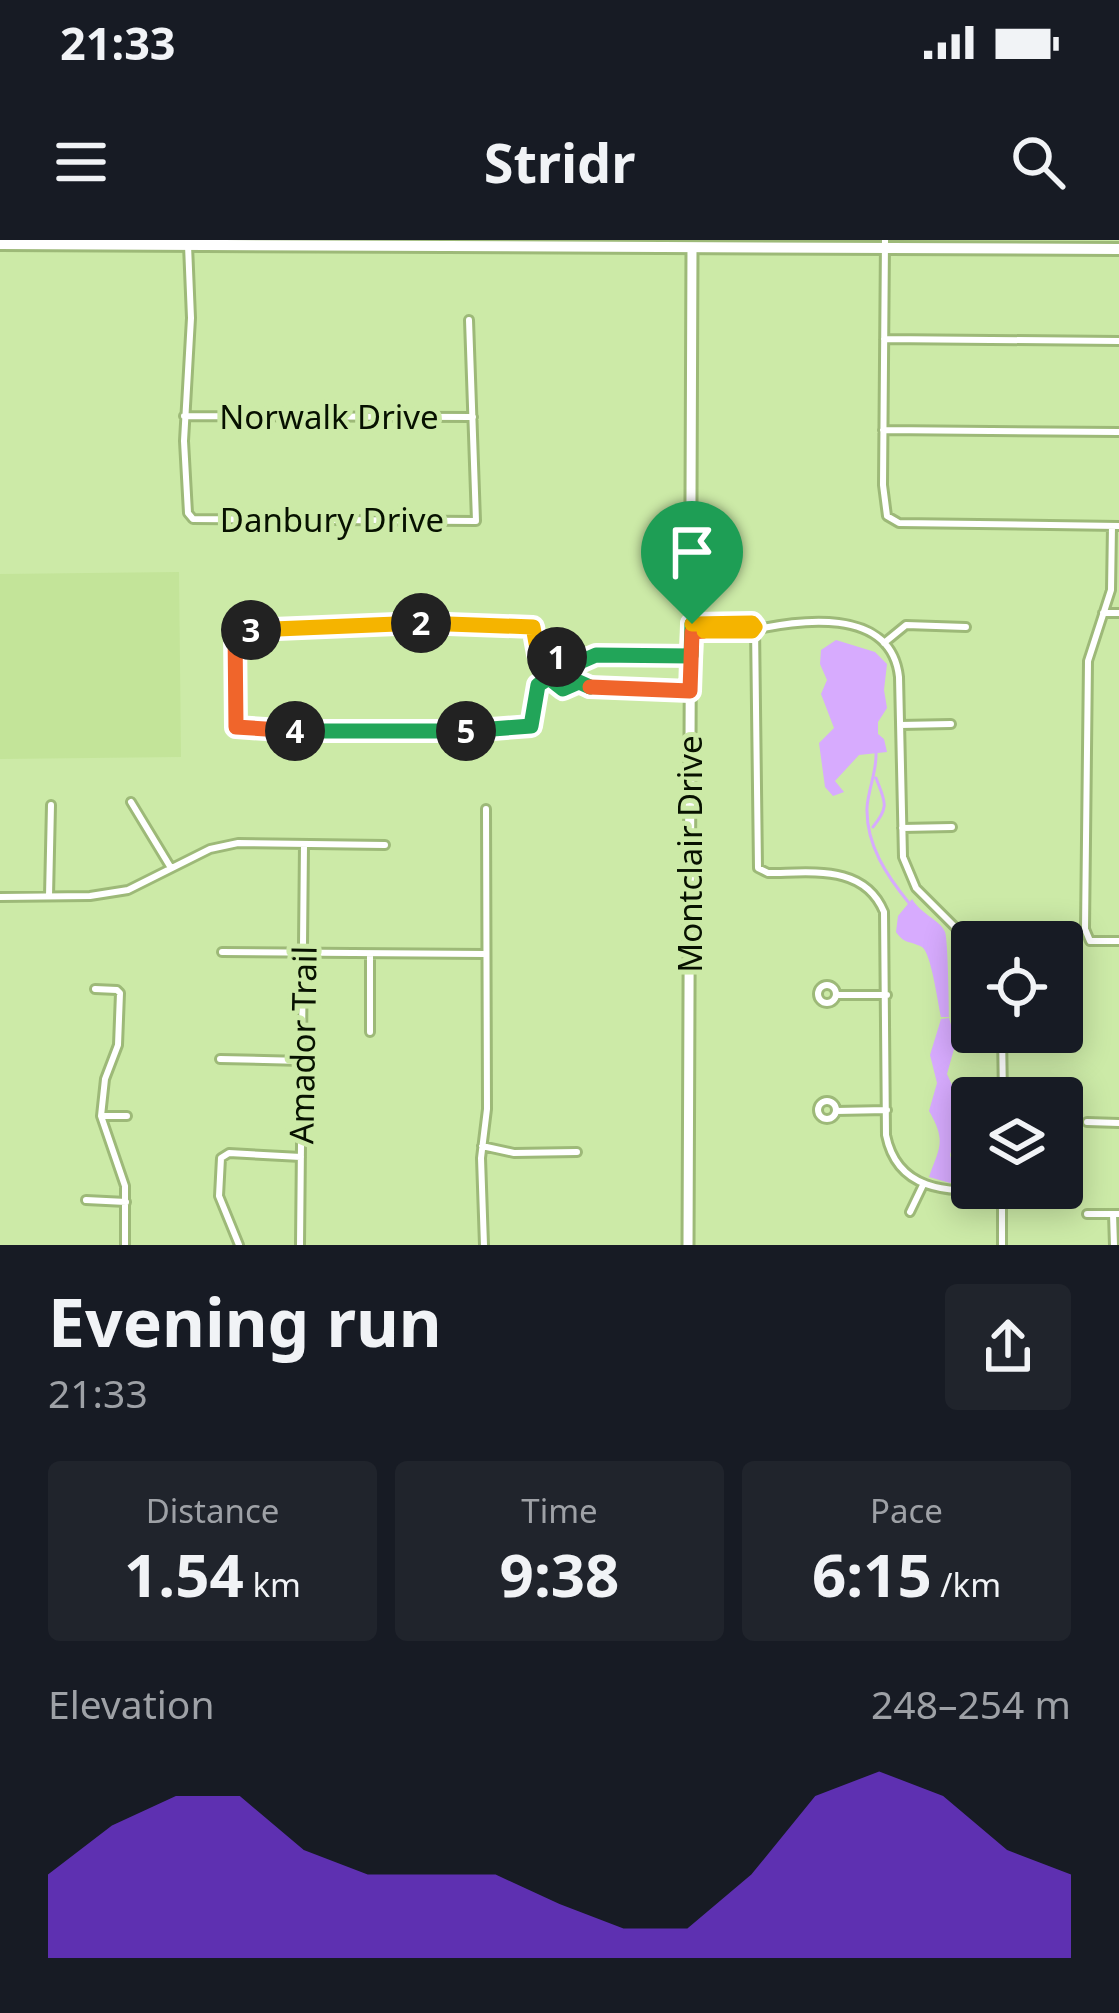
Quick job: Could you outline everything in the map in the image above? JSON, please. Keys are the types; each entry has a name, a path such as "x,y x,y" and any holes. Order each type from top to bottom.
{"main road":[{"path":"0,244 692,248 884,244 1119,249"}],"street":[{"path":"884,244 885,512 899,523 1116,526 1111,590 1088,661 1085,929 1090,941 1119,941"},
{"path":"184,416 190,349 188,245"},
{"name":"Montclair Drive","path":"688,1245 692,248"},
{"path":"470,320 472,417"},
{"path":"884,339 1119,341"},
{"name":"Norwalk Drive","path":"184,416 472,417"},
{"name":"Danbury Drive","path":"184,416 188,516 261,522 362,517 476,521 472,417"},
{"path":"883,430 1119,432"},
{"path":"1103,613 1119,613"},
{"path":"692,628 754,629 820,621 866,629 884,643 898,668 903,857 908,875 951,921"},
{"path":"549,666 538,654 533,627 387,623 235,631 236,727 351,734 526,727 534,723 538,685 549,678"},
{"path":"884,643 906,625 966,628"},
{"path":"754,629 757,865 768,873 842,875 867,887 884,912 886,1135 903,1172 923,1185 951,1191"},
{"path":"549,678 549,666 556,658 566,654 580,662"},
{"path":"580,662 596,655 691,656"},
{"path":"579,682 580,662"},
{"path":"549,678 563,689 579,682 596,689 690,691"},
{"path":"900,725 952,724"},
{"path":"131,802 171,868"},
{"path":"49,896 51,805"},
{"path":"484,1245 486,809"},
{"path":"902,828 952,827"},
{"path":"0,897 128,890 225,845 386,845"},
{"name":"Amador Trail","path":"300,1245 304,845"},
{"path":"221,952 485,954"},
{"path":"370,954 370,1032"},
{"path":"95,989 119,991 118,1045 105,1079 101,1116 125,1186 125,1245"},
{"path":"836,995 887,995"},
{"path":"220,1059 303,1060"},
{"path":"836,1111 887,1110"},
{"path":"101,1116 127,1116"},
{"path":"1088,1122 1119,1123"},
{"path":"482,1146 514,1153 577,1152"},
{"path":"239,1245 219,1196 221,1157 229,1153 302,1157"},
{"path":"910,1212 923,1185"},
{"path":"86,1200 126,1202"},
{"path":"1002,1209 1002,1245"},
{"path":"1087,1214 1116,1214 1114,1245"}],"shaded area":[{"path":"179,572 181,757 0,759 0,574"},
{"path":"836,640 875,652 887,664 887,708 878,722 878,734 887,752 859,755 835,781 844,792 833,796 825,787 819,743 834,728 821,694 827,680 820,664 821,650"},
{"path":"912,899 945,932 949,1017 941,1017 925,951 896,932 898,916"},
{"path":"949,1018 953,1053 947,1074 951,1083 950,1183 929,1177 940,1145 929,1111 937,1083 930,1055 941,1019"}],"waterway":[{"path":"876,752 867,808 870,835 886,871 909,903"},
{"path":"873,827 884,804 876,778"}],"route":[{"path":"387,623 533,627 538,654 549,666 566,654 580,662 596,655 691,656 692,624 752,623 755,627 752,631 692,632 690,691 596,689 579,682 563,689 549,678 538,685 534,723 526,727 351,734 236,727 235,631 387,623"}]}
